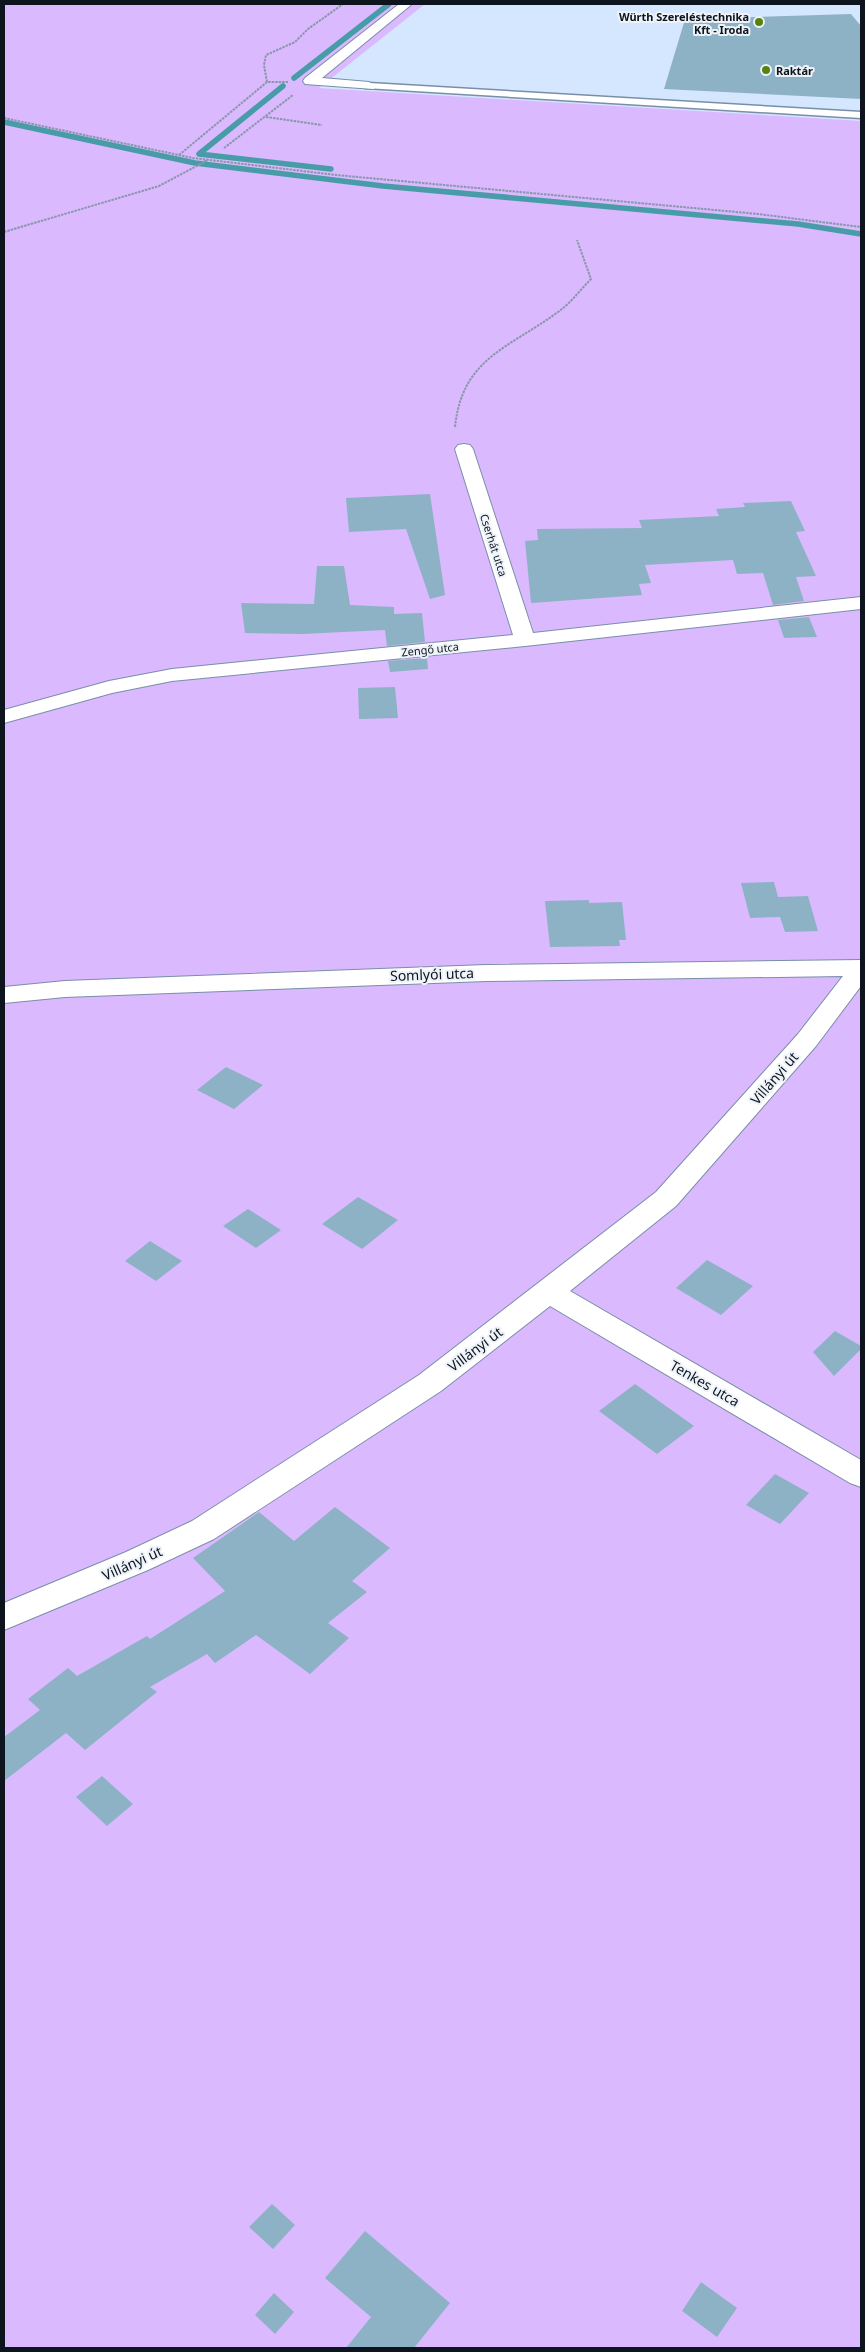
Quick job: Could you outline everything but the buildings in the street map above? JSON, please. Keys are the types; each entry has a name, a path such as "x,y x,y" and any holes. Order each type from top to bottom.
{"street":[{"path":"310,81 406,4"},
{"path":"310,81 369,86"},
{"name":"Cserhát utca","path":"464,450 524,640"},
{"name":"Zengő utca","path":"4,717 109,687 172,676 861,603"},
{"name":"Somlyói utca","path":"4,995 65,989 393,976 861,969"},
{"name":"Villányi út","path":"4,1617 137,1561 203,1530 430,1383 666,1199 807,1040 861,969"},
{"name":"Tenkes utca","path":"549,1292 861,1475"}],"lane":[{"path":"369,86 861,115"}],"path":[{"path":"268,82 264,65 266,55 295,42 308,29 343,4"},
{"path":"178,154 268,82 310,81"},
{"path":"224,148 310,81"},
{"path":"266,117 322,125"},
{"path":"4,118 209,160 346,176 758,214 861,227"},
{"path":"4,232 158,186 209,160"},
{"path":"464,450 456,440 455,411 466,382 475,369 560,311 591,280 577,240"}],"shaded area":[{"path":"4,4 425,4 319,88 861,121 861,2348 4,2348"}],"waterway":[{"path":"294,78 389,4"},
{"path":"283,86 199,154 331,169"},
{"path":"4,122 195,163 383,186 798,224 861,234"}],"place":[{"name":"Würth Szereléstechnika Kft - Iroda","path":"759,22"},
{"name":"Raktár","path":"766,70"}]}
